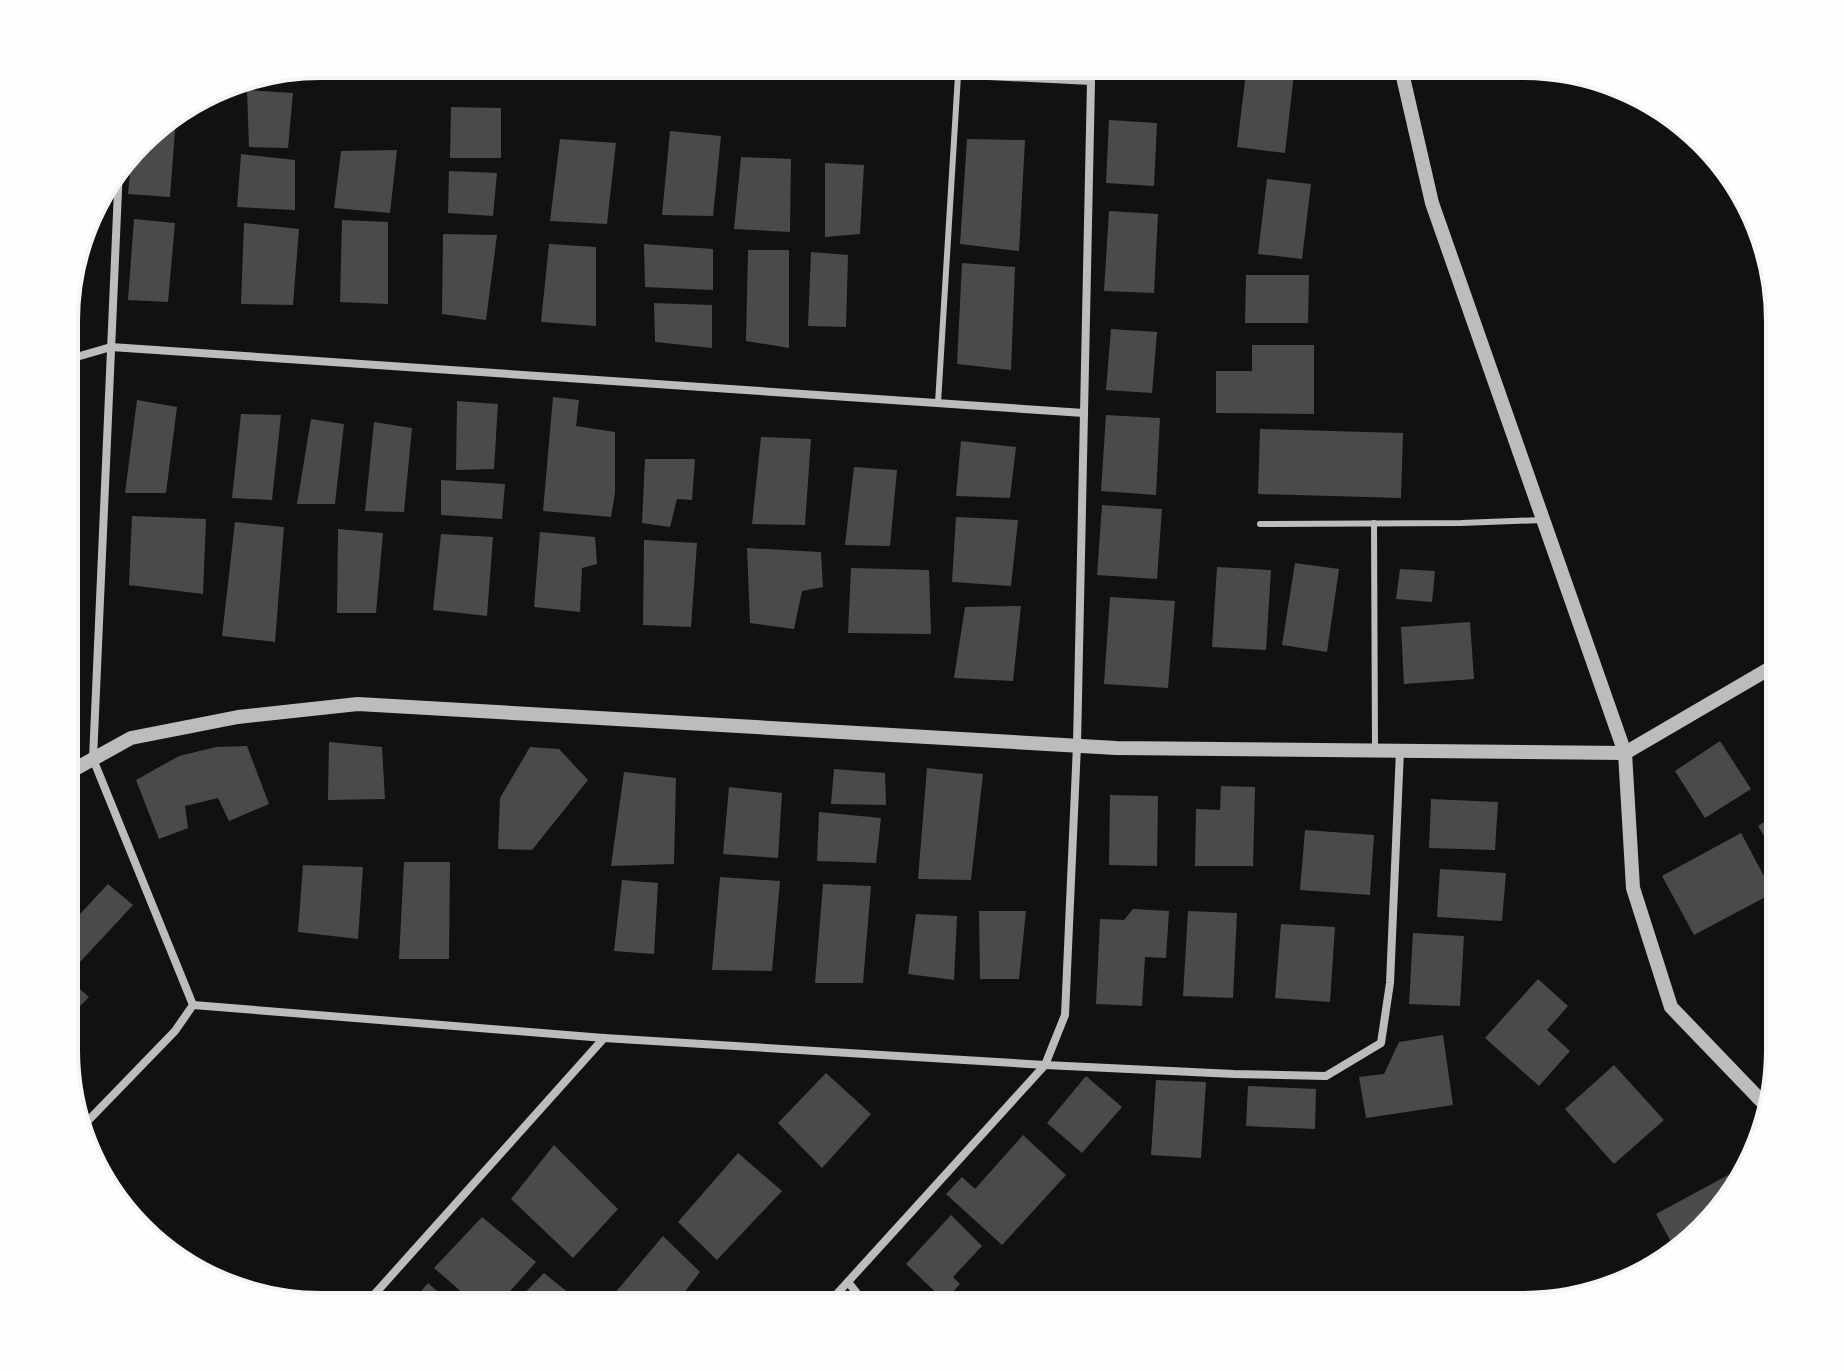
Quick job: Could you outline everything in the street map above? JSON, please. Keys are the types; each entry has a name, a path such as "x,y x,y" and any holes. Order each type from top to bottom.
{"street":[{"path":"838,1292 1045,1065 1065,1015 1077,745 1091,81 1038,79"},
{"path":"1403,79 1432,203 1625,753 1633,888 1671,1007 1760,1100"},
{"path":"118,187 93,759 193,1005"},
{"path":"78,357 111,347 1084,413"},
{"path":"79,767 131,738 238,717 358,704 1116,748 1625,753 1765,671"},
{"path":"193,1005 604,1038 1045,1065 1326,1076 1381,1043 1390,983 1400,750"},
{"path":"88,1120 175,1031 193,1005"},
{"path":"376,1292 604,1038"},
{"path":"848,1282 856,1292"}],"lane":[{"path":"938,403 958,79"},
{"path":"1260,524 1543,520"},
{"path":"1374,523 1375,750"}],"building":[{"path":"1245,79 1293,79 1285,153 1237,147"},
{"path":"247,90 293,93 288,148 249,147"},
{"path":"451,107 501,108 501,158 450,158"},
{"path":"1109,120 1157,123 1154,186 1106,183"},
{"path":"175,127 170,197 128,194 130,171"},
{"path":"670,131 721,136 713,216 662,215"},
{"path":"560,139 616,143 607,224 550,221"},
{"path":"967,139 1025,140 1019,251 960,244"},
{"path":"397,150 390,213 334,208 341,151"},
{"path":"241,154 295,160 295,210 237,207"},
{"path":"741,157 791,159 790,232 734,229"},
{"path":"825,163 864,165 860,234 825,237"},
{"path":"449,171 497,173 493,216 448,213"},
{"path":"1267,179 1311,184 1302,259 1258,254"},
{"path":"1109,211 1158,214 1154,293 1104,291"},
{"path":"134,219 175,223 168,302 128,300"},
{"path":"342,220 388,222 388,304 340,302"},
{"path":"244,223 299,229 293,305 241,304"},
{"path":"443,234 497,235 486,320 442,314"},
{"path":"549,244 596,247 596,326 541,322"},
{"path":"644,244 713,249 713,290 645,287"},
{"path":"748,250 789,250 789,348 746,341"},
{"path":"811,252 848,255 846,327 808,326"},
{"path":"962,263 1015,267 1011,370 957,364"},
{"path":"1246,275 1309,275 1308,323 1245,323"},
{"path":"654,303 712,305 712,348 655,342"},
{"path":"1111,329 1157,332 1152,393 1106,390"},
{"path":"1252,345 1314,345 1314,414 1216,413 1216,371 1252,371"},
{"path":"553,397 579,400 576,426 615,432 615,493 611,517 543,511"},
{"path":"137,400 177,407 166,493 125,493"},
{"path":"457,401 498,404 494,469 456,470"},
{"path":"241,414 281,415 272,500 232,498"},
{"path":"1106,415 1160,418 1156,495 1101,491"},
{"path":"311,419 344,424 335,504 297,504"},
{"path":"374,422 412,428 404,512 365,511"},
{"path":"1260,429 1403,433 1401,498 1258,494"},
{"path":"761,437 811,439 805,525 752,524"},
{"path":"961,441 1016,447 1010,498 956,496"},
{"path":"645,459 695,459 692,500 677,499 670,527 642,523"},
{"path":"854,467 897,470 890,546 845,545"},
{"path":"441,480 505,484 502,519 441,515"},
{"path":"1102,505 1162,509 1157,579 1097,575"},
{"path":"132,516 206,519 203,594 129,585"},
{"path":"956,517 1018,520 1011,586 952,582"},
{"path":"235,522 284,527 275,642 222,636"},
{"path":"338,529 383,533 376,613 337,613"},
{"path":"540,532 595,537 597,564 582,568 580,612 534,607"},
{"path":"441,534 493,537 487,616 433,610"},
{"path":"644,540 697,543 691,627 643,625"},
{"path":"747,548 821,552 823,587 802,591 794,629 750,623"},
{"path":"1295,563 1339,569 1327,652 1282,645"},
{"path":"1217,567 1271,570 1266,650 1212,647"},
{"path":"851,568 929,570 931,634 848,633"},
{"path":"1400,569 1435,571 1432,602 1396,599"},
{"path":"1110,597 1175,601 1168,688 1104,684"},
{"path":"1021,606 1013,681 954,678 965,607"},
{"path":"1470,622 1474,679 1404,684 1401,627"},
{"path":"1720,741 1751,789 1705,818 1675,771"},
{"path":"329,742 382,747 385,799 328,800"},
{"path":"247,746 269,804 229,821 218,798 185,806 188,828 159,839 136,780 179,756 216,747"},
{"path":"530,747 559,749 588,780 532,850 498,849 500,798"},
{"path":"927,768 983,774 971,880 918,879"},
{"path":"834,769 885,773 886,805 831,804"},
{"path":"624,772 676,778 674,864 611,866"},
{"path":"1221,786 1255,787 1253,866 1195,866 1196,809 1220,810"},
{"path":"729,787 782,793 778,858 723,854"},
{"path":"1110,795 1158,796 1157,866 1109,865"},
{"path":"1431,799 1498,802 1495,850 1429,848"},
{"path":"819,812 881,818 876,863 817,861"},
{"path":"1765,821 1765,838 1758,826"},
{"path":"1305,830 1374,835 1370,895 1300,890"},
{"path":"1741,833 1765,878 1765,897 1694,935 1662,876"},
{"path":"404,862 450,862 449,959 399,959"},
{"path":"303,865 363,867 358,939 298,932"},
{"path":"1440,869 1506,873 1502,921 1437,917"},
{"path":"720,877 780,881 772,971 712,970"},
{"path":"622,880 658,883 654,954 614,951"},
{"path":"108,884 133,905 80,962 79,915"},
{"path":"823,884 871,886 863,983 815,983"},
{"path":"1133,909 1169,911 1166,958 1145,957 1142,1006 1096,1004 1100,919 1124,920"},
{"path":"979,911 1026,911 1019,979 980,979"},
{"path":"1188,911 1237,913 1233,998 1183,996"},
{"path":"916,914 957,916 954,980 908,974"},
{"path":"1281,924 1335,927 1330,1002 1275,998"},
{"path":"1413,933 1464,936 1460,1006 1409,1004"},
{"path":"1538,979 1568,1006 1547,1030 1570,1051 1539,1086 1485,1038"},
{"path":"79,988 89,997 79,1007"},
{"path":"1443,1035 1453,1105 1366,1118 1359,1077 1384,1074 1399,1042"},
{"path":"1614,1065 1664,1120 1614,1164 1565,1109"},
{"path":"826,1073 871,1114 822,1168 778,1123"},
{"path":"1086,1076 1122,1107 1082,1153 1047,1123"},
{"path":"1156,1080 1206,1082 1201,1158 1151,1155"},
{"path":"1248,1086 1316,1089 1315,1129 1246,1126"},
{"path":"1023,1135 1066,1175 1002,1245 946,1194 962,1177 975,1189"},
{"path":"554,1145 618,1209 573,1258 511,1199"},
{"path":"738,1153 782,1191 717,1260 678,1222"},
{"path":"1730,1174 1716,1198 1672,1243 1656,1214"},
{"path":"951,1215 982,1246 953,1277 960,1284 952,1293 936,1293 906,1264"},
{"path":"482,1217 536,1262 509,1292 462,1292 434,1268"},
{"path":"663,1236 700,1272 684,1292 616,1292"},
{"path":"544,1273 568,1292 525,1292"},
{"path":"428,1283 438,1292 420,1292"}]}
